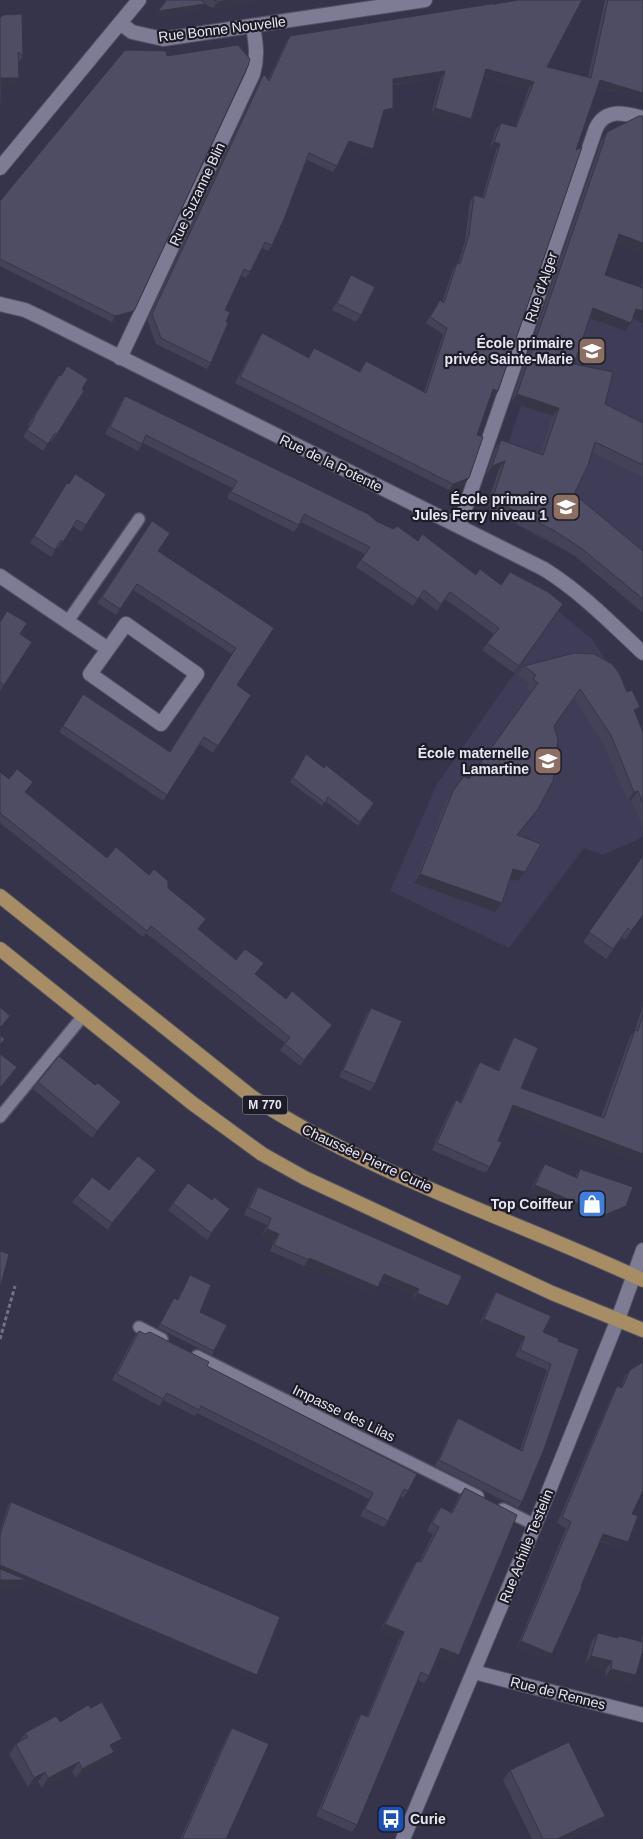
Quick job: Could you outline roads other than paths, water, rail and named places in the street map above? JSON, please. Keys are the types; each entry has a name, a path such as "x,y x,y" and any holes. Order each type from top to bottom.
{"main road":[{"name":"Chaussée Pierre Curie","path":"0,896 252,1097 296,1125 398,1174 638,1278"},
{"path":"0,949 229,1131 262,1154 297,1173 552,1293 643,1330"}],"street":[{"path":"0,168 139,0"},
{"name":"Rue Bonne Nouvelle","path":"120,22 132,32 163,40 425,0"},
{"name":"Rue Suzanne Blin","path":"120,358 253,74 257,60 257,49 253,26"},
{"name":"Rue d'Alger","path":"459,526 596,128 602,119 612,114 623,112 643,118"},
{"name":"Rue de la Potente","path":"0,304 25,310 44,319 544,569 559,578 588,602 643,653"},
{"path":"0,576 108,649"},
{"path":"126,624 197,674 161,724 90,674 108,649 126,624"},
{"name":"Rue Achille Testelin","path":"403,1839 535,1525 618,1320 638,1278 643,1250"},
{"name":"Rue de Rennes","path":"474,1672 643,1715"}],"lane":[{"path":"68,621 139,519"},
{"path":"0,1118 83,1016"},
{"name":"Impasse des Lilas","path":"139,1328 535,1525"}],"place":[{"name":"École primaire privée Sainte-Marie","path":"592,351"},
{"name":"École primaire Jules Ferry niveau 1","path":"566,507"},
{"name":"École maternelle Lamartine","path":"548,761"},
{"name":"Top Coiffeur","path":"592,1204"},
{"name":"Curie","path":"391,1819"}]}
